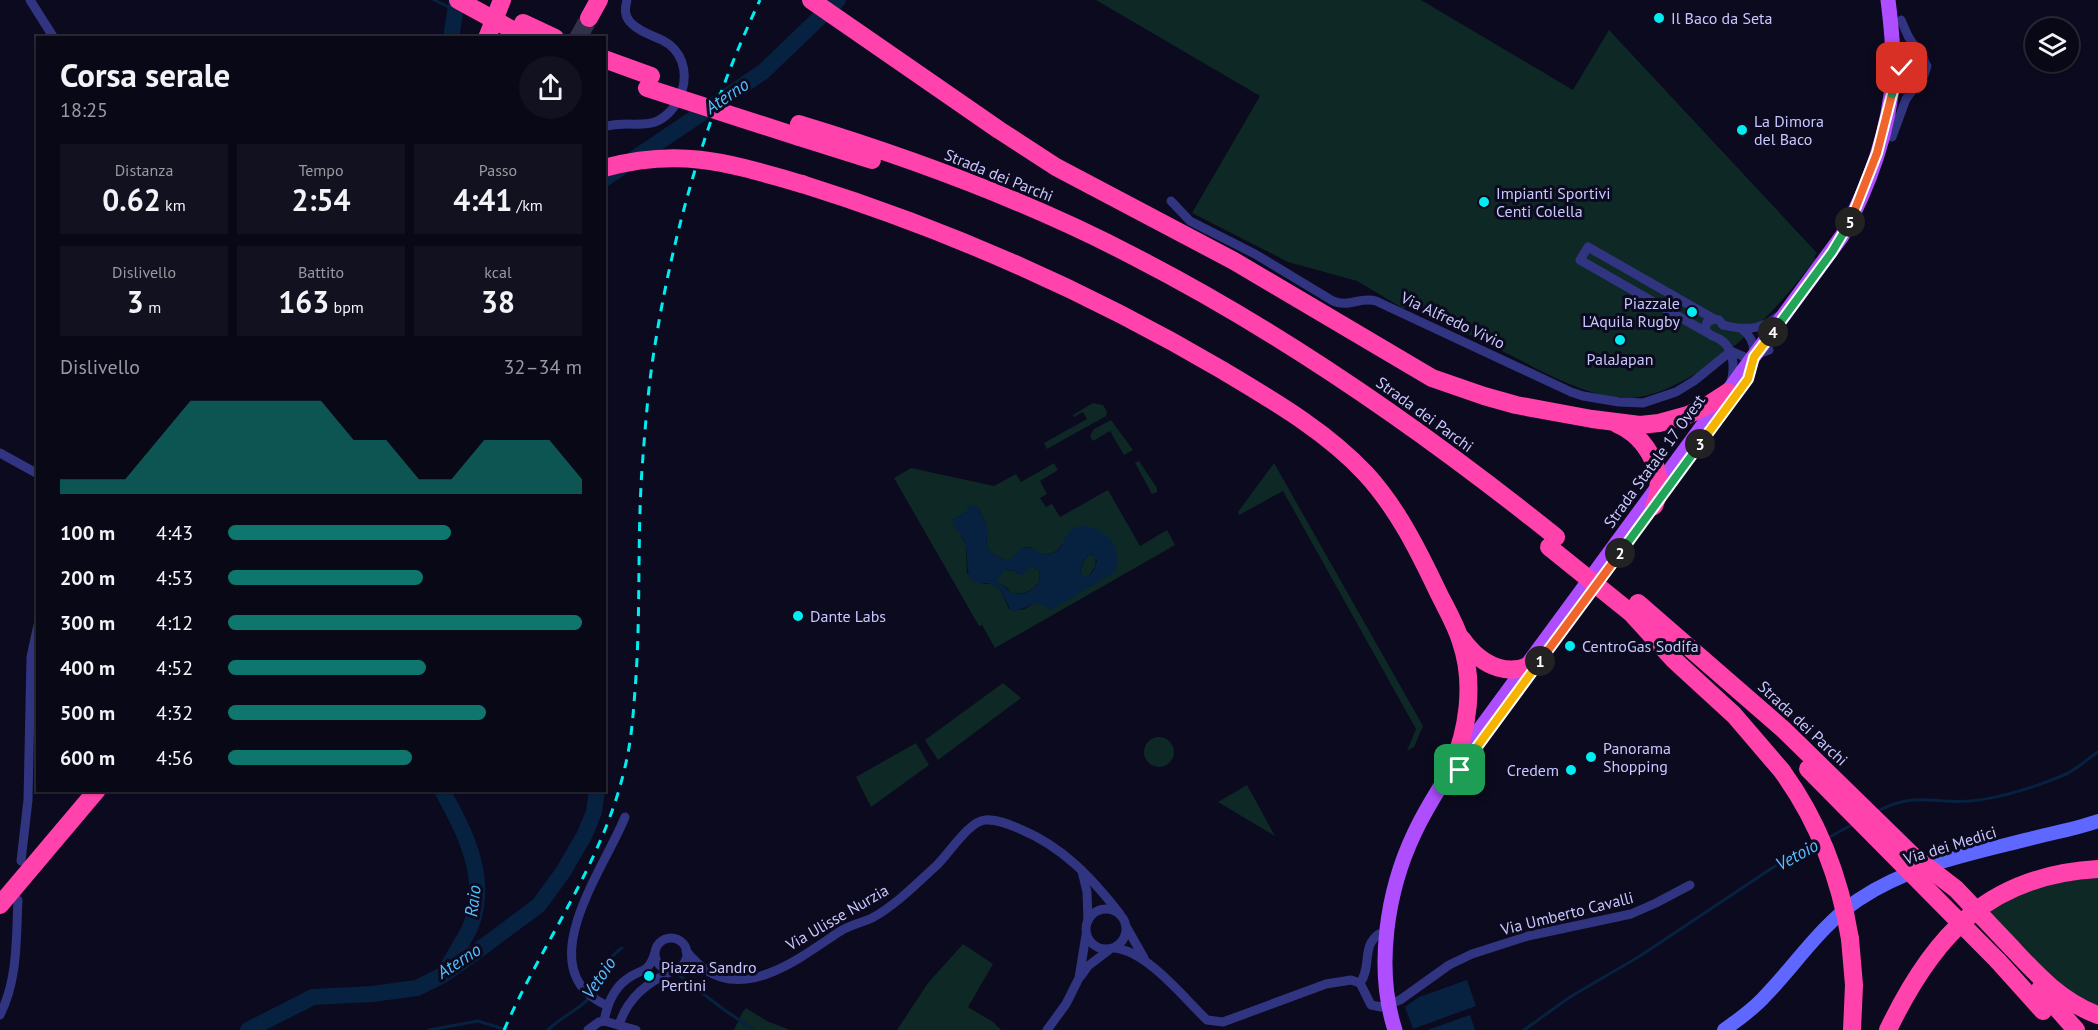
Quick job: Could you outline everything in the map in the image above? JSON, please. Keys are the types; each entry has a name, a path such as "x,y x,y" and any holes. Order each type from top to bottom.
{"highway":[{"path":"458,0 522,31 546,36"},
{"path":"482,0 522,31"},
{"path":"488,36 502,0"},
{"path":"589,18 599,0"},
{"path":"811,0 1013,140 1056,167 1234,261 1414,369 1454,386 1500,401 1612,423 1647,425 1668,421 1700,409 1728,392"},
{"name":"Strada dei Parchi","path":"606,60 649,82"},
{"name":"Strada dei Parchi","path":"606,73 701,94 799,130 910,160 984,188 1124,251 1282,340 1382,406 1447,453 1635,608 1913,856 2076,1030"},
{"path":"606,168 659,158 705,159 802,184 863,203 998,256 1056,282 1161,335 1294,415 1345,453 1383,494 1415,546 1458,633 1466,657 1469,692 1462,738 1451,769"},
{"path":"1612,423 1631,432 1647,449 1656,469 1659,485 1654,506"},
{"path":"1635,608 1673,659 1734,715 1782,771 1801,799 1824,844 1841,894 1850,939 1854,985 1852,1030"},
{"path":"1458,633 1468,647 1487,664 1509,669 1525,667 1542,658"},
{"name":"Strada dei Parchi","path":"1812,765 1908,868 2006,954 2061,1030"},
{"path":"9,902 95,792"},
{"path":"1888,1030 1900,1004 1921,969 1945,938 1966,918 1999,895 2018,886 2058,874 2098,869"},
{"path":"2006,954 2055,991 2098,1015"}],"main road":[{"name":"Strada Statale 17 Ovest","path":"1395,1030 1386,975 1388,929 1397,879 1411,840 1429,804 1451,769 1837,244 1856,208 1877,153 1890,101 1893,72 1888,0"},
{"name":"Strada Statale 17 Ovest","path":"1388,929 1412,854 1435,808 1460,770 1822,279 1852,232 1877,181 1892,137 1899,102 1902,68 1899,0"}],"street":[{"path":"30,0 53,36"},
{"path":"606,127 622,123 647,124 657,121 673,107 684,83 683,66 676,51 667,43 640,30 630,22 626,14 627,0"},
{"path":"1892,137 1906,99 1924,75 1927,66 1901,20"},
{"path":"1892,34 1902,68 1913,77 1924,75"},
{"path":"1890,101 1902,68 1911,58 1924,59"},
{"name":"Via Alfredo Vivio","path":"1171,201 1190,221 1256,254 1333,301 1347,304 1364,299 1376,301 1583,396 1629,403 1652,401 1688,385 1731,351"},
{"path":"1769,350 1754,357 1743,357 1731,351 1711,334 1580,260 1588,247 1719,320 1723,325 1742,329 1767,325 1797,300"},
{"path":"1711,334 1705,326 1714,318"},
{"path":"1711,334 1722,333 1723,325"},
{"path":"1742,329 1753,343 1754,357 1748,379"},
{"path":"1728,392 1733,372 1731,351"},
{"path":"0,453 36,473"},
{"path":"21,861 28,800 31,657 36,634"},
{"path":"608,1006 591,996 577,982 572,968 578,919 588,889 614,844 625,817"},
{"name":"Via Ulisse Nurzia","path":"686,951 704,969 724,977 753,978 776,969 802,956 841,931 874,917 896,902 939,864 973,825 980,821 998,821 1054,846 1080,866 1120,914"},
{"name":"Via dei Medici","path":"1724,1030 1767,995 1831,923 1868,894 1920,868 2098,821"},
{"path":"1079,978 1088,921 1087,892 1080,866"},
{"name":"Via Umberto Cavalli","path":"1389,1004 1405,998 1449,965 1472,954 1528,936 1631,914 1690,885"},
{"path":"0,1015 10,992 15,958 9,902"},
{"path":"1088,921 1091,916 1102,909 1114,910 1120,914 1145,960"},
{"path":"1047,1030 1066,1004 1088,966 1124,940 1127,928"},
{"path":"1360,983 1366,973 1367,953 1372,940 1388,929"},
{"path":"1086,933 1092,944 1103,950 1130,951 1145,960 1207,1020 1214,1022 1222,1022 1337,981 1351,980 1360,983 1371,1005 1381,1007 1389,1004"},
{"path":"671,938 680,941 686,951 684,963 644,988 628,1003 612,1025 608,1006 621,984 648,969 659,943 671,938"},
{"path":"655,952 656,960 661,967 674,970"},
{"path":"636,974 646,976 647,981 644,988"},
{"path":"588,1030 598,1022 636,1030"}],"green space":[{"name":"Impianti Sportivi Centi Colella","path":"1096,0 1421,0 1573,90 1609,30 1817,253 1814,257 1816,259 1790,291 1749,333 1699,372 1661,391 1643,396 1625,398 1580,388 1551,376 1408,304 1404,309 1357,281 1288,262 1192,213 1260,96"},
{"path":"1093,403 1103,405 1107,412 1106,416 1047,449 1044,443 1087,419 1083,412 1074,417 1073,415"},
{"path":"1111,420 1133,450 1124,455 1110,431 1093,441 1090,436 1094,429"},
{"path":"1139,461 1157,488 1157,492 1152,494 1135,463"},
{"path":"1054,463 1058,470 1040,481 1047,494 1040,498 1046,507 1052,504 1060,517 1108,490 1140,546 1167,530 1175,545 995,648 982,625 979,626 894,478 911,468 994,486 1016,474 1021,482","holes":["979,508 986,526 988,547 1003,560 1011,559 1021,549 1027,547 1038,553 1049,554 1062,544 1115,547 1117,563 1045,605 1037,603 1020,610 1009,609 1000,589 992,584 984,584 967,573 966,545 953,520 966,512"]},
{"path":"1274,463 1423,726 1414,747 1407,751 1416,729 1283,491 1239,515 1238,512"},
{"path":"1090,554 1096,557 1095,567 1089,576 1083,576 1080,572 1084,560"},
{"path":"1031,566 1039,570 1040,576 1036,586 1027,592 1011,593 998,582 998,577 1004,570 1015,571 1018,574"},
{"path":"1003,683 1021,698 938,760 925,740"},
{"path":"1159,737 1165,738 1173,746 1173,758 1165,766 1159,767 1153,766 1145,758 1144,752 1145,746 1153,738"},
{"path":"916,743 929,765 871,807 856,777"},
{"path":"1247,785 1275,836 1218,802"},
{"path":"2098,873 2098,1008 2066,992 1986,911 2018,892"},
{"path":"963,944 993,964 968,1007 993,1022 1001,1030 897,1030 928,983"},
{"path":"746,1008 767,1021 790,1030 734,1030"}],"water":[{"path":"970,505 979,508 986,525 987,543 990,550 1006,560 1027,547 1047,555 1051,554 1059,549 1071,530 1081,526 1093,528 1105,534 1116,549 1115,572 1051,610 1034,604 1011,611 1000,589 992,584 973,582 970,577 964,541 952,523 966,512","holes":["1092,554 1097,560 1094,570 1089,576 1083,576 1080,572 1083,561","1031,566 1039,570 1040,575 1037,584 1030,591 1015,594 998,582 998,577 1004,570 1015,571 1021,576"]},
{"path":"1467,980 1476,1006 1413,1029 1405,1007 1419,997"},
{"path":"1470,1015 1475,1030 1427,1030"}],"waterway":[{"path":"434,0 447,6 455,16"},
{"name":"Raio","path":"451,36 457,0"},
{"name":"Aterno","path":"606,178 763,72 838,0"},
{"name":"Vetoio","path":"1876,812 1913,800 1970,801 2005,795 2064,775 2098,752"},
{"name":"Raio","path":"443,792 459,823 472,857 477,893 475,911 469,930 446,970"},
{"name":"Aterno","path":"248,1030 313,997 372,994 417,988 443,975 539,905 563,872 584,836 594,812 597,792"},
{"name":"Vetoio","path":"1826,839 1855,823"},
{"name":"Vetoio","path":"1524,1030 1570,997 1640,956 1772,868 1815,845"},
{"name":"Vetoio","path":"548,1030 592,995 608,963 622,948"},
{"name":"Vetoio","path":"680,976 754,1030"},
{"name":"Vetoio","path":"429,1030 478,1021 507,1030"}],"tunnel":[{"path":"579,36 589,18"}],"railway":[{"path":"504,1030 586,871 614,805 624,771 631,731 637,663 644,439 652,365 662,306 682,216 709,127 724,84 760,0"}],"place":[{"name":"Il Baco da Seta","path":"1659,18"},
{"name":"La Dimora del Baco","path":"1742,130"},
{"name":"Impianti Sportivi Centi Colella","path":"1484,202"},
{"name":"Piazzale L'Aquila Rugby","path":"1692,312"},
{"name":"PalaJapan","path":"1620,340"},
{"name":"Dante Labs","path":"798,616"},
{"name":"CentroGas Sodifa","path":"1570,646"},
{"name":"Panorama Shopping","path":"1591,757"},
{"name":"Credem","path":"1571,770"},
{"name":"Piazza Sandro Pertini","path":"649,976"}],"route":[{"path":"1460,770 1748,379 1754,357 1837,244 1852,218 1868,180 1890,101 1902,68"}]}
